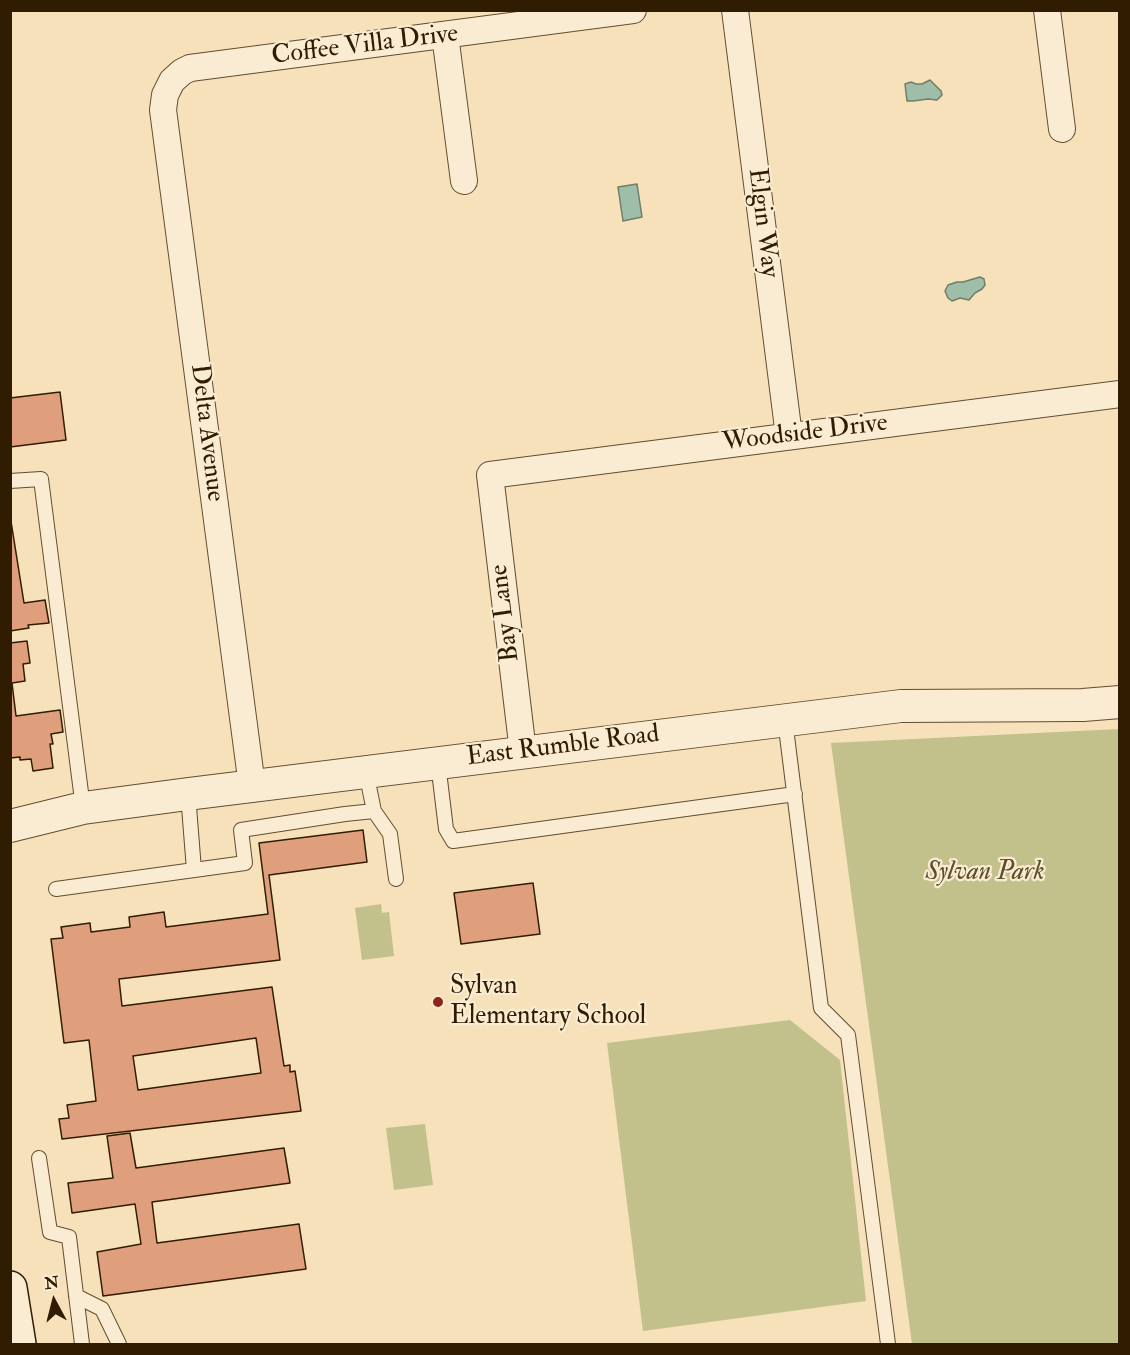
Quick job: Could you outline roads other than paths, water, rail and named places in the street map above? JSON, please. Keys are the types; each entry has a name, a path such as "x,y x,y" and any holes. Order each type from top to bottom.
{"main road":[{"path":"10,1288 19,1344"}],"street":[{"name":"Coffee Villa Drive","path":"172,81 190,68 633,10"},
{"name":"Elgin Way","path":"735,10 789,436"},
{"path":"1047,10 1062,129"},
{"path":"445,35 464,181"},
{"name":"Delta Avenue","path":"172,81 165,94 163,110 252,786"},
{"name":"Woodside Drive","path":"490,474 1119,394"},
{"name":"Bay Lane","path":"490,474 523,752"},
{"name":"East Rumble Road","path":"10,826 83,808 901,706 1083,705 1119,702"}],"lane":[{"path":"10,481 41,478 83,808"},
{"path":"785,720 821,1008 848,1035 888,1344"},
{"path":"438,763 446,829 453,841 795,794"},
{"path":"366,772 374,811 390,834 396,879"},
{"path":"188,794 194,870"},
{"path":"56,889 244,863 241,830 374,811"},
{"path":"39,1158 50,1232 69,1237 82,1344"},
{"path":"76,1296 102,1309 119,1344"}],"place":[{"name":"Sylvan Elementary School","path":"438,1002"}],"park label":[{"name":"Sylvan Park","path":"985,873"}]}
